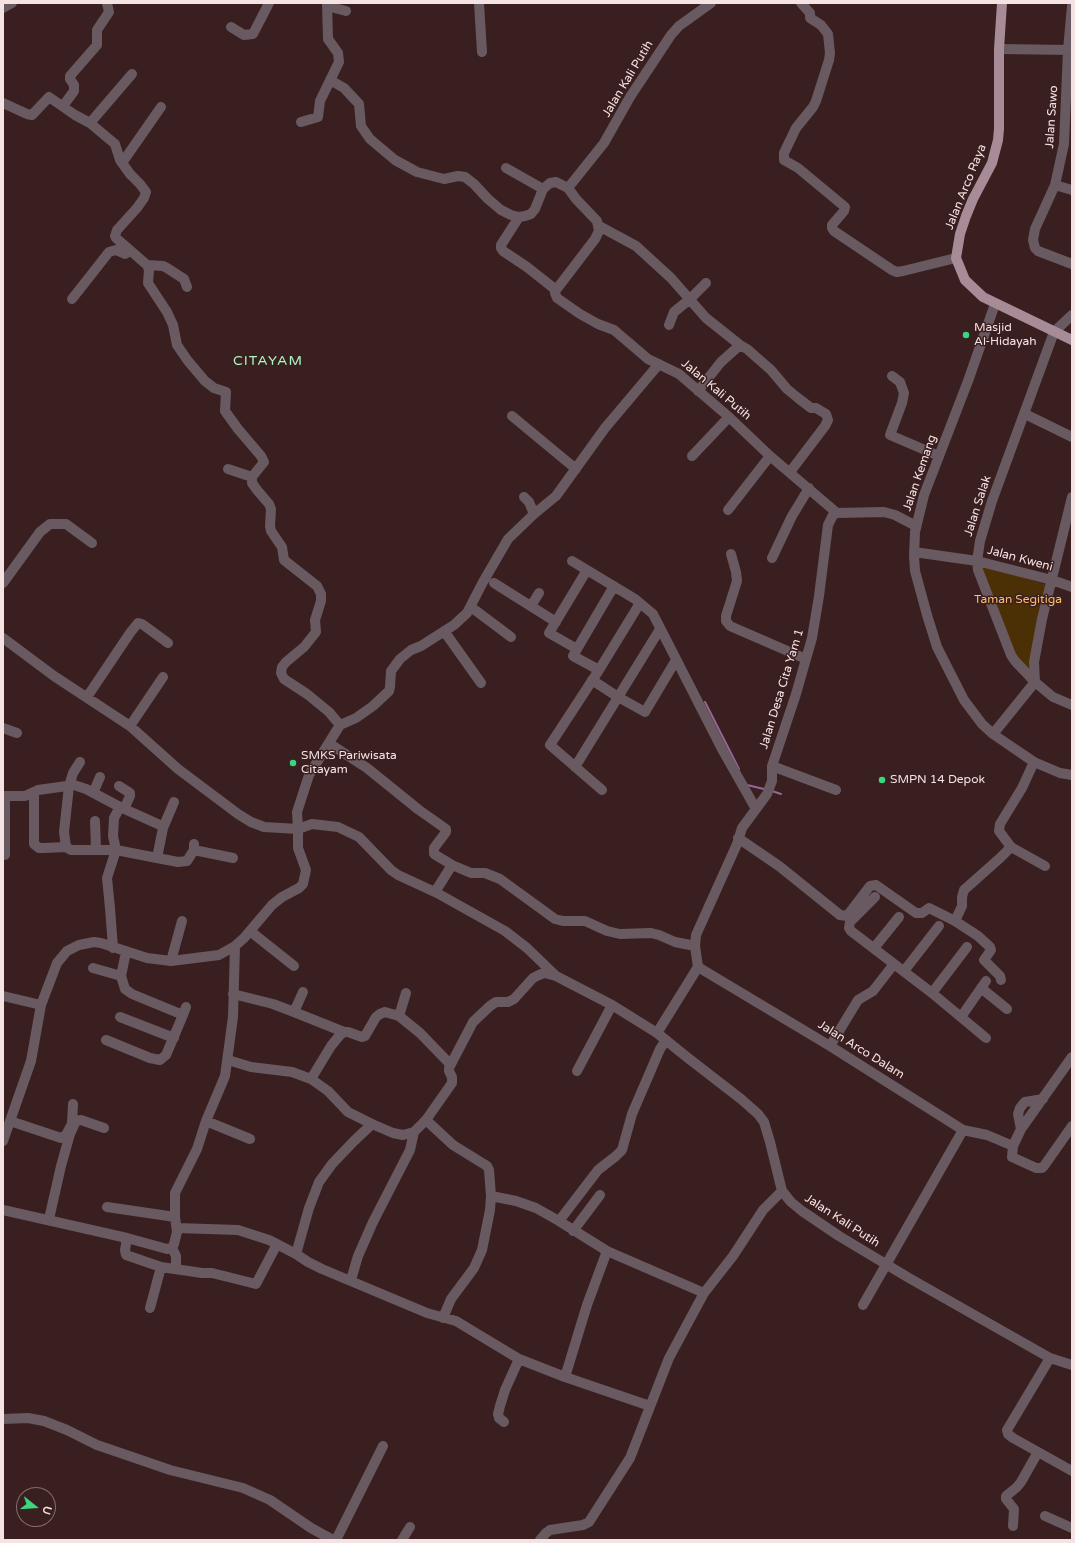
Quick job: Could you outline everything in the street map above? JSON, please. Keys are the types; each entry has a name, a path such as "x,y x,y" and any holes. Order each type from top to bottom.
{"main road":[{"name":"Jalan Arco Raya","path":"956,258 960,234 966,216 973,199 992,163 997,147 999,129 999,49 1002,3"},
{"path":"956,258 962,274 971,286 983,297 1072,340"}],"street":[{"path":"3,8 12,3"},
{"path":"64,106 74,92 74,85 70,79 70,76 97,45 97,30 109,12 107,3"},
{"path":"231,27 244,35 253,34 269,3"},
{"path":"479,3 482,52"},
{"name":"Jalan Kali Putih","path":"568,188 604,143 630,97 671,35 679,26 711,3"},
{"path":"801,3 810,13 810,18 821,26 828,34 830,60 814,107 796,128 784,153 784,160 798,168 845,207 844,211 832,224 834,231 892,270 897,272 903,271 956,258"},
{"path":"301,122 318,117 319,105 339,62 339,55 328,38 327,4 346,11"},
{"name":"Jalan Sawo","path":"1072,6 1064,144 1055,185 1035,229 1033,244 1038,251 1072,264"},
{"path":"999,49 1070,50"},
{"path":"90,123 132,74"},
{"path":"330,80 344,88 356,100 359,104 361,126 374,144 387,154 413,170 428,176 444,179 458,176 465,177 501,210 511,215 519,217 531,214 543,190 552,182 556,182 568,188 576,199 597,221 599,231 595,239 556,290"},
{"path":"3,103 30,115 34,114 49,97 64,106 75,115 90,123 115,144 122,163 146,192 137,208 126,219 116,233 116,238 147,265 149,270 148,283 167,312 173,325 177,345 205,381 214,388 226,392 225,411 238,430 261,456 264,462 252,477 252,483 269,504 271,509 271,531 282,547 284,560 317,586 321,594 321,601 315,620 316,632 304,647 282,667 282,676 287,681 303,690 329,712 340,725"},
{"path":"122,163 161,107"},
{"path":"506,168 543,190"},
{"path":"1055,185 1072,190"},
{"name":"Jalan Kali Putih","path":"519,217 501,244 503,251 527,267 556,290 557,298 569,307 598,324 614,330 648,359 679,374 729,417 770,456 837,512"},
{"path":"599,226 636,246 671,278 700,312 771,370 787,389 811,408 816,408 828,417 825,426 790,472"},
{"path":"72,300 109,252 116,250 125,254 130,251"},
{"path":"147,265 163,266 167,268 184,279 187,287"},
{"path":"669,325 674,312 706,283"},
{"name":"Jalan Kemang","path":"995,304 968,381 924,495 916,526 914,552 918,580 926,615 939,652 964,700 982,724 993,734 1034,762 1060,773 1072,775"},
{"path":"1054,332 1072,315"},
{"name":"Jalan Salak","path":"1054,332 992,501 980,540 977,560 978,570 1011,655 1035,682 1053,697 1072,705"},
{"path":"698,391 721,362 740,345"},
{"path":"3,1141 8,1117 31,1061 42,1005 57,963 66,951 79,945 94,942 147,958 171,961 219,954 235,946 272,905 282,897 299,888 305,880 306,870 298,848 297,812 309,776 320,756 330,744 340,725 356,718 373,706 388,691 392,671 400,659 411,650 421,646 458,622 467,613 482,582 508,539 534,514 556,496 611,421 659,364"},
{"path":"892,376 900,382 904,393 902,403 890,435 939,456"},
{"path":"1025,414 1072,437"},
{"path":"512,416 576,469"},
{"path":"692,456 729,417"},
{"path":"728,510 770,456"},
{"path":"228,468 252,477"},
{"path":"772,558 792,516 809,488"},
{"path":"524,497 529,502 534,514"},
{"path":"993,734 1035,682 1035,651 1072,497"},
{"path":"837,512 884,512 916,526"},
{"name":"Jalan Desa Cita Yam 1","path":"756,808 767,794 772,781 772,766 812,638 828,525 833,515 837,512"},
{"path":"3,582 40,532 50,524 66,524 92,542"},
{"name":"Jalan Kweni","path":"914,552 977,560 1052,580 1072,587"},
{"path":"731,554 737,581 726,616 726,621 730,626 806,659"},
{"path":"559,1221 598,1170 622,1150 632,1114 660,1049 662,1036 698,967 695,946 696,935 744,824 756,808 722,749 653,614 640,603 614,586 572,562"},
{"path":"577,649 549,633 587,570"},
{"path":"494,583 556,622"},
{"path":"599,670 573,656 614,586"},
{"path":"530,606 539,593"},
{"path":"602,790 550,745 599,670 640,603"},
{"path":"471,607 511,637"},
{"path":"86,697 130,633 138,624 142,624 168,643"},
{"path":"575,767 660,629"},
{"path":"444,631 482,683"},
{"path":"3,638 50,674 130,726 190,779 252,822 264,827 298,829 312,824 331,825 345,829 359,837 391,870 398,875 435,892 505,931 527,948 556,976"},
{"path":"592,680 645,712 676,660"},
{"path":"130,726 163,677"},
{"path":"3,728 17,733"},
{"path":"330,744 367,768 419,810 446,828 446,832 434,848 434,854 452,866 470,873 485,873 500,879 555,919 563,921 585,921 607,931 620,934 651,933 675,942 695,946"},
{"path":"80,762 73,773 69,786 64,832 66,846 71,850 116,850 183,863 190,858 194,847 233,858"},
{"path":"1034,762 1022,788 1000,824 999,832 1011,847 1046,866"},
{"path":"772,766 836,790"},
{"path":"93,793 100,777"},
{"path":"4,856 4,796 25,796 38,790 74,785 80,786 122,808 160,825 163,828"},
{"path":"113,948 107,878 116,850 113,824 115,814 122,808 130,796 130,793 119,786"},
{"path":"34,793 34,844 39,848 66,846"},
{"path":"157,858 163,828 174,802"},
{"path":"95,821 96,849"},
{"path":"738,838 779,866 840,915 847,916 870,886 876,885 916,913 922,912 929,908 955,921 978,936 990,947 990,950 984,957 984,961 998,973 1001,980"},
{"path":"955,921 962,906 964,890 1011,847"},
{"path":"435,892 452,866"},
{"path":"875,897 850,922 849,928 932,993 986,1038"},
{"path":"874,948 899,917"},
{"path":"171,961 182,921"},
{"path":"904,971 939,926"},
{"path":"250,931 294,966"},
{"path":"172,1248 176,1240 177,1228 175,1217 175,1193 197,1149 206,1121 225,1076 232,1017 235,946"},
{"path":"932,993 968,947"},
{"path":"106,1040 150,1058 160,1060 166,1055 184,1011 132,994 125,989 121,976 126,952"},
{"path":"830,1046 858,1000 873,991 894,964"},
{"name":"Jalan Arco Dalam","path":"698,967 830,1046 963,1130 987,1136 1013,1146"},
{"path":"93,968 121,976"},
{"path":"228,1060 251,1067 292,1072 311,1079 328,1091 348,1112 393,1133 403,1135 414,1132 426,1120 452,1083 452,1077 449,1071 450,1064 473,1022 496,1002 508,1002 514,999 534,978 539,975 544,973 556,976"},
{"name":"Jalan Kali Putih","path":"556,976 612,1005 662,1036 741,1099 761,1117 770,1142 782,1191 802,1212 886,1265 1050,1358 1072,1365"},
{"path":"961,1017 984,984 1007,1009"},
{"path":"294,1012 303,992"},
{"path":"399,1016 406,993"},
{"path":"233,994 273,1004 344,1032 362,1036 365,1036 376,1017 380,1014 385,1012 399,1016 420,1033 450,1064"},
{"path":"3,996 42,1005"},
{"path":"577,1071 612,1005"},
{"path":"120,1017 174,1038"},
{"path":"311,1079 331,1046 344,1032"},
{"path":"1072,1057 1021,1129 1013,1146 1012,1157 1036,1168 1042,1168 1072,1126"},
{"path":"8,1117 61,1138 66,1135 72,1124 73,1104"},
{"path":"48,1219 70,1134 76,1121 81,1120 104,1128"},
{"path":"426,1120 453,1145 487,1166 489,1170 491,1196 490,1210 482,1250 474,1268 451,1299 443,1318"},
{"path":"206,1121 250,1139"},
{"path":"296,1254 309,1208 319,1182 332,1164 372,1124"},
{"path":"863,1305 963,1130"},
{"path":"351,1280 358,1256 372,1222 410,1150 414,1132"},
{"path":"540,1540 550,1530 583,1525 588,1522 608,1490 625,1468 634,1449 669,1358 704,1293 733,1256 763,1210 782,1191"},
{"path":"573,1231 600,1195"},
{"path":"491,1196 524,1204 540,1210 607,1251 704,1293"},
{"path":"107,1207 175,1217"},
{"path":"3,1210 48,1219 162,1248 172,1248"},
{"path":"177,1228 238,1230 262,1237 296,1254 315,1266 351,1280 427,1314 456,1321 519,1359 565,1377 650,1406"},
{"path":"127,1238 125,1250 126,1255 161,1267 202,1273 212,1272 256,1284 277,1244"},
{"path":"172,1248 176,1256 176,1268"},
{"path":"565,1377 607,1251"},
{"path":"150,1308 161,1267"},
{"path":"1050,1358 1007,1430 1008,1434 1013,1438 1072,1471"},
{"path":"504,1422 499,1418 498,1414 505,1390 519,1359"},
{"path":"3,1419 28,1418 44,1421 68,1430 86,1440 170,1470 243,1488 282,1507 314,1535 335,1540 383,1446"},
{"path":"1013,1526 1014,1509 1006,1499 1006,1496 1021,1482 1038,1452"},
{"path":"1045,1516 1072,1528"},
{"path":"402,1540 410,1527"}],"green space":[{"name":"Taman Segitiga","path":"981,566 987,566 1047,585 1038,614 1030,661 1031,669 1029,671 1014,658"}],"waterway":[{"path":"705,702 739,769"},
{"path":"747,785 764,789"},
{"path":"772,791 781,794"}],"place":[{"name":"Masjid Al-Hidayah","path":"966,335"},
{"name":"SMKS Pariwisata Citayam","path":"293,763"},
{"name":"SMPN 14 Depok","path":"882,780"}],"district":[{"name":"CITAYAM","path":"268,361"}]}
